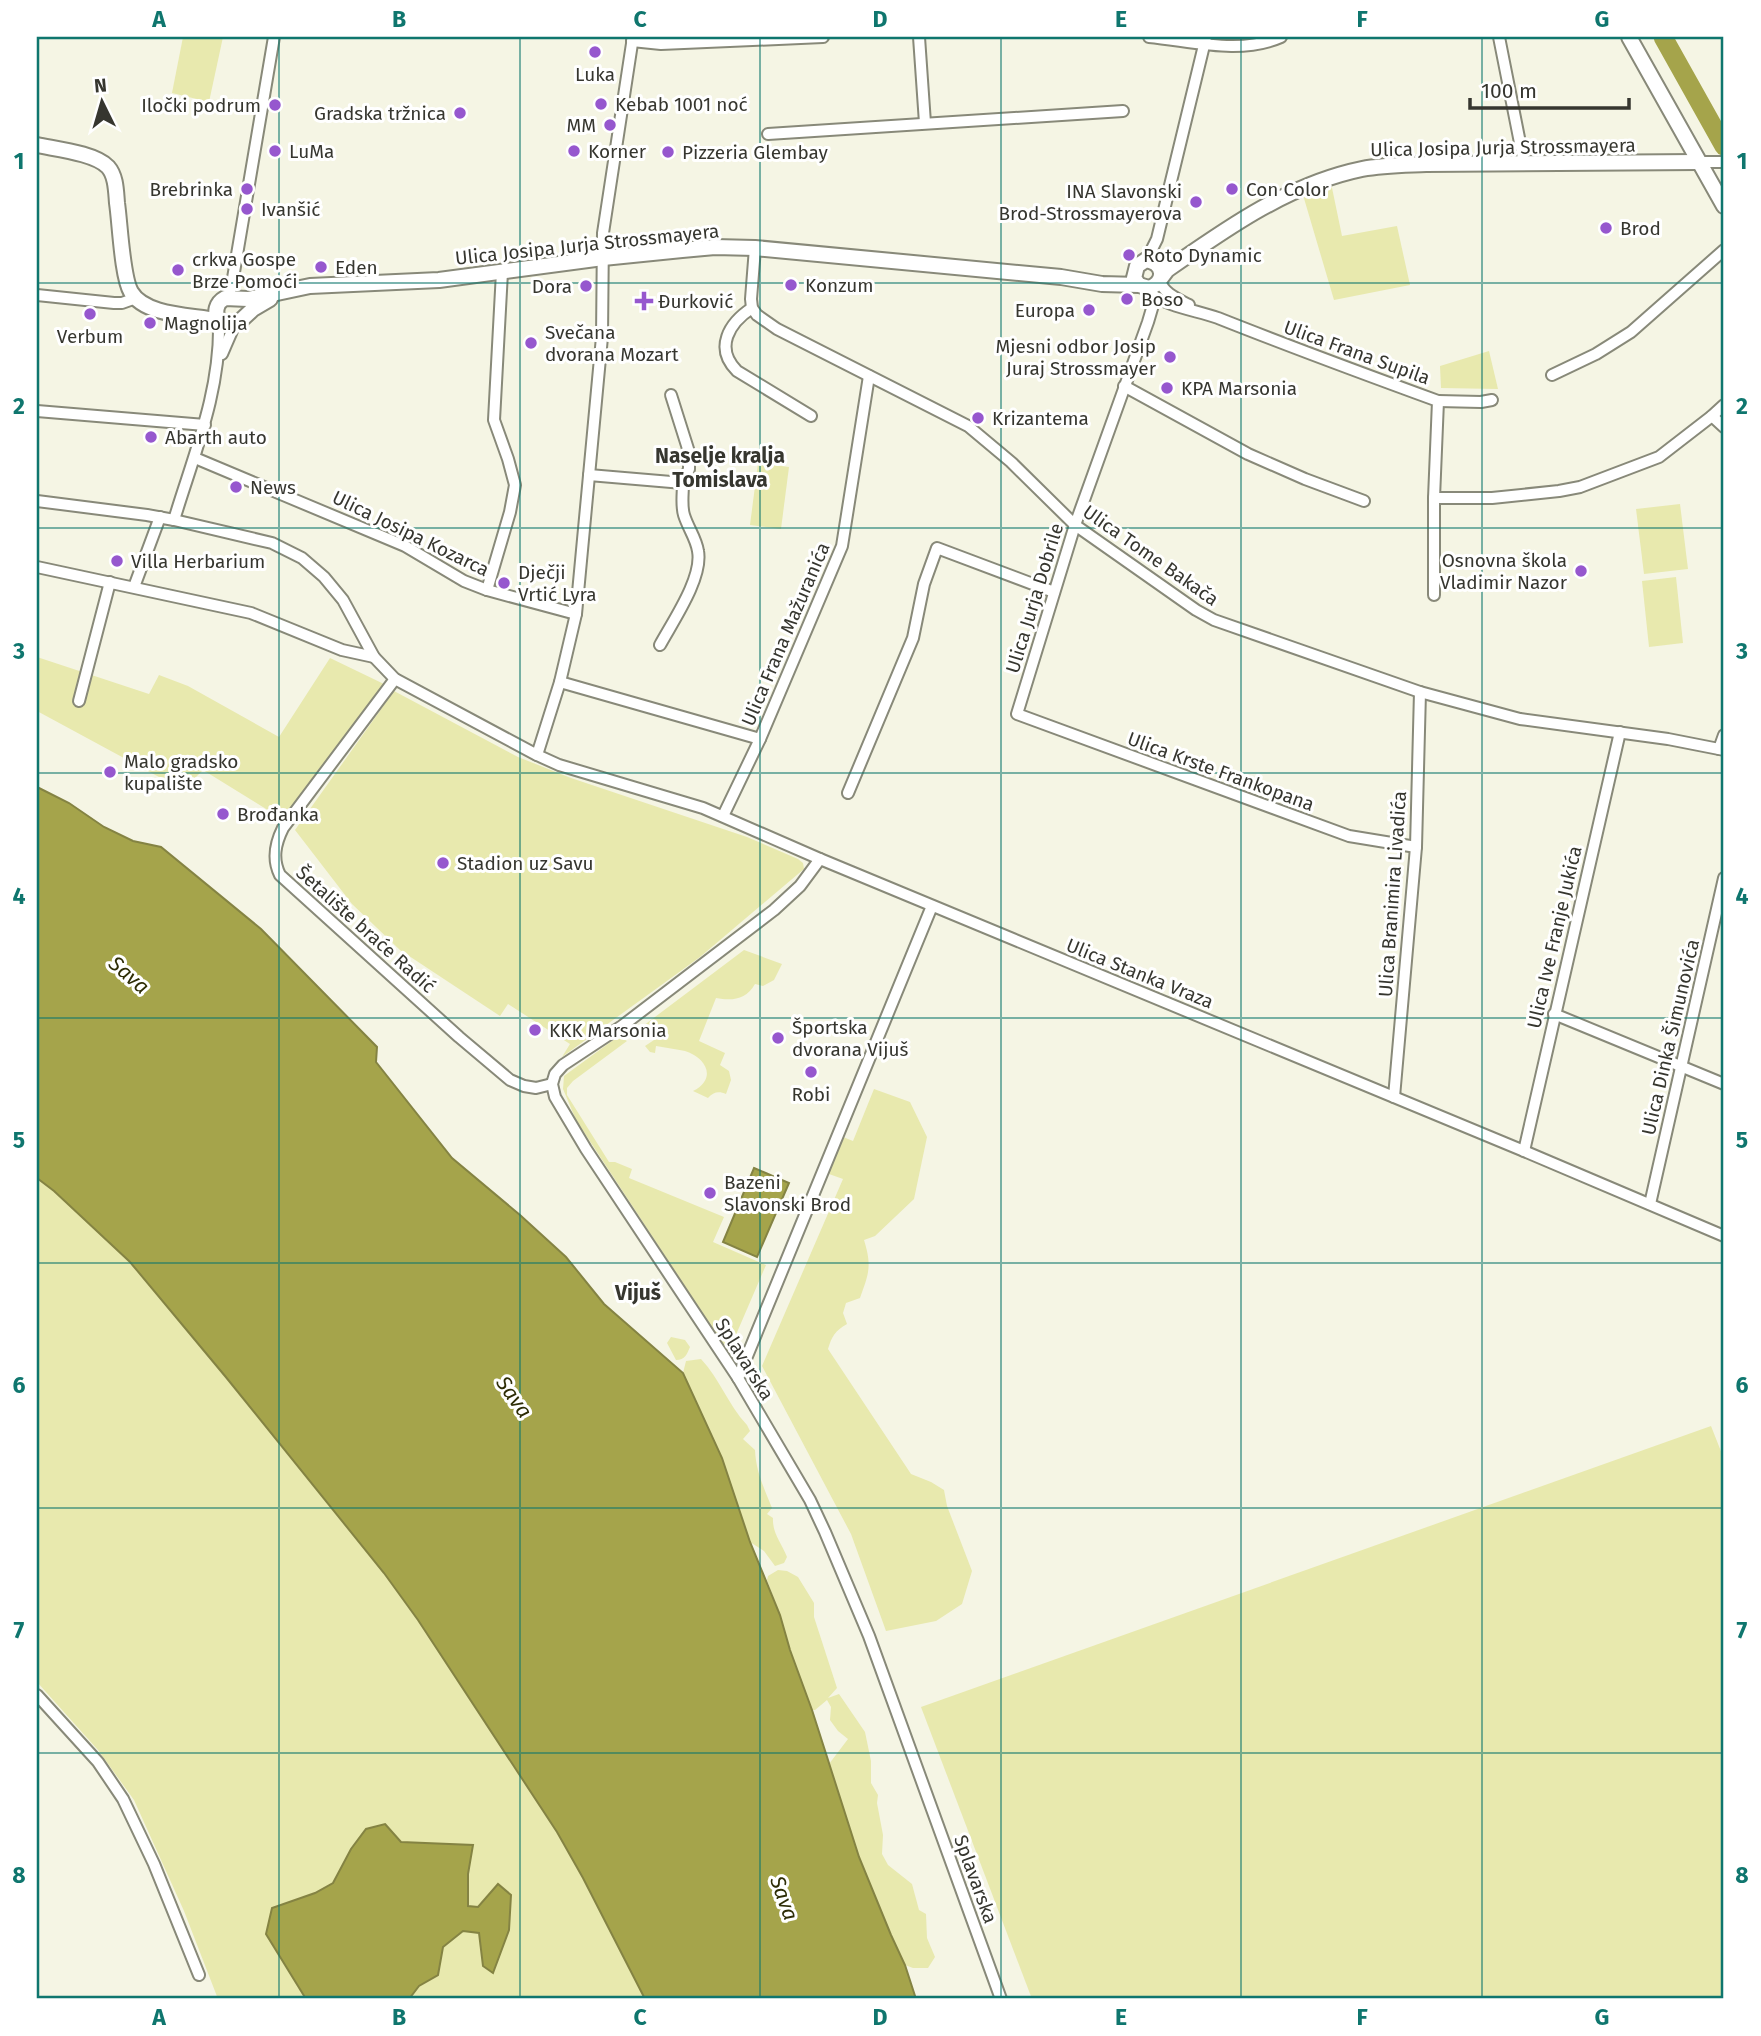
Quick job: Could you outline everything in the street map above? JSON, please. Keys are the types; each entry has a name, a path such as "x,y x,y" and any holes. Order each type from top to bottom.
{"main road":[{"path":"1629,37 1724,206"},
{"path":"37,145 96,159 112,173 127,279 131,291 138,299 160,310 243,308 238,321"},
{"name":"Ulica Josipa Jurja Strossmayera","path":"1061,278 1120,277 1151,271 1293,192 1342,174 1392,165 1698,162"},
{"name":"Ulica Josipa Jurja Strossmayera","path":"225,307 310,285 439,280 603,258 715,247 755,248 1061,278 1145,289 1153,287 1151,271"},
{"path":"1145,289 1134,278 1151,271"},
{"path":"225,307 226,325 238,321 285,290"}],"street":[{"path":"174,520 205,425 218,363 225,307 233,284 274,37"},
{"path":"537,755 560,681 576,614 602,337 603,233 633,39 661,44 823,37"},
{"path":"919,37 925,122"},
{"path":"1149,37 1251,46 1281,37"},
{"path":"1499,37 1524,163"},
{"path":"1151,271 1206,40"},
{"path":"768,134 1122,111"},
{"path":"1698,162 1719,162"},
{"path":"755,248 752,307 733,323 727,336 731,365 811,416"},
{"path":"1552,375 1596,354 1631,332 1724,250"},
{"name":"Ulica Frana Supila","path":"1151,271 1167,292 1200,312"},
{"path":"486,590 510,512 515,485 494,420 502,272"},
{"name":"Ulica Frana Supila","path":"1145,289 1169,303 1200,312 1438,401 1434,595"},
{"name":"Ulica Jurja Dobrile","path":"1017,715 1075,525 1148,322 1153,305 1145,289"},
{"path":"37,295 114,303 138,299"},
{"name":"Ulica Tome Bakača","path":"752,307 757,315 777,329 953,418 982,436 1075,525 1188,605 1214,620 1420,692 1520,719 1722,749"},
{"path":"218,363 238,321"},
{"name":"Ulica Frana Mažuranića","path":"723,816 760,739 842,546 869,376"},
{"path":"1124,386 1248,454 1364,501"},
{"path":"660,645 695,578 699,555 684,516 683,483 689,469 689,452 671,395"},
{"path":"1438,401 1492,400"},
{"path":"1434,498 1492,498 1559,491 1580,486 1659,457 1724,404"},
{"path":"37,411 205,425"},
{"path":"1712,416 1724,427"},
{"name":"Ulica Josipa Kozarca","path":"195,458 405,546 464,581 486,590 576,614"},
{"path":"589,475 683,483"},
{"name":"Ulica Stanka Vraza","path":"37,501 160,517 272,542 302,558 324,577 343,600 374,657 395,679 537,755 559,765 723,816 932,906 1524,1150 1724,1236"},
{"path":"134,587 160,517"},
{"path":"848,793 913,638 924,584 937,548 1055,592"},
{"path":"37,567 251,612 342,650 374,657"},
{"path":"79,701 110,582"},
{"name":"Šetalište braće Radić","path":"395,679 283,828 275,849 276,867 280,874 330,920 510,1080 536,1088 552,1084"},
{"path":"560,681 760,739"},
{"name":"Ulica Branimira Livadića","path":"1394,1097 1416,847 1420,692"},
{"name":"Ulica Krste Frankopana","path":"1017,715 1349,836 1416,847"},
{"name":"Ulica Ive Franje Jukića","path":"1524,1150 1620,732"},
{"path":"1722,749 1724,735"},
{"path":"552,1084 555,1074 563,1065 622,1026 774,911 800,886 820,859"},
{"name":"Ulica Dinka Šimunovića","path":"1650,1204 1720,918 1724,878"},
{"path":"738,1378 932,906"},
{"path":"1554,1014 1724,1084"},
{"name":"Splavarska","path":"552,1084 555,1097 586,1149 738,1378 810,1500 856,1604 1001,1999"},
{"path":"37,1695 98,1762 123,1799 199,1975"}],"green space":[{"path":"183,37 223,37 209,102 172,93"},
{"path":"1331,183 1342,236 1397,226 1410,285 1334,300 1303,195"},
{"path":"1489,351 1498,389 1441,388 1440,366"},
{"path":"758,463 789,467 781,529 750,525"},
{"path":"1680,504 1688,569 1644,574 1636,509"},
{"path":"1676,577 1683,643 1649,647 1642,581"},
{"path":"37,657 149,694 159,675 188,686 279,737 330,658 386,685 287,822 203,770 183,790 37,711"},
{"path":"394,691 518,757 571,778 747,837 798,859 803,863 804,869 700,957 562,1057 570,1044 508,1004 500,1016 400,950 352,904 295,830"},
{"path":"744,950 782,964 774,980 763,986 755,984 738,998 716,998 699,1041 725,1053 720,1065 729,1071 731,1080 726,1094 716,1093 708,1098 693,1091 705,1081 707,1075 704,1064 685,1051 656,1046 655,1053 650,1052 645,1046 654,1040 643,1026"},
{"path":"620,1037 627,1041 573,1081 567,1088 567,1095 609,1162 632,1169 629,1178 724,1217 713,1242 766,1265 735,1337 741,1349 738,1353 730,1355 576,1120 563,1089 564,1076"},
{"path":"874,1089 910,1102 927,1137 914,1199 875,1236 864,1240 869,1263 866,1282 860,1298 846,1303 843,1313 847,1324 834,1334 828,1349 911,1474 944,1490 947,1506 972,1571 962,1604 936,1621 886,1631 851,1534 762,1366 843,1179 829,1174 843,1137 853,1141"},
{"path":"37,1178 130,1262 384,1573 418,1620 557,1832 645,1999 218,1999 184,1911 134,1800 98,1750 37,1682"},
{"path":"671,1337 685,1340 690,1347 682,1359 676,1360 667,1343"},
{"path":"701,1359 750,1431 743,1439 755,1450 763,1487 772,1508 767,1514 773,1518 776,1534 787,1557 784,1563 775,1566 764,1551 750,1542 722,1458 683,1373 686,1361"},
{"path":"1711,1426 1724,1459 1724,1999 1032,1999 921,1707"},
{"path":"778,1570 798,1577 814,1603 814,1617 837,1688 828,1698 839,1694 865,1732 871,1761 871,1783 878,1795 883,1835 882,1854 888,1865 912,1884 919,1910 926,1914 927,1938 935,1957 928,1968 905,1965 859,1857 829,1764 848,1739 830,1720 831,1707 827,1700 812,1710 767,1580 768,1576"}],"water":[{"name":"Sava","path":"37,787 69,803 104,827 133,841 161,847 261,929 377,1047 376,1062 452,1158 566,1257 604,1304 683,1373 722,1458 750,1542 780,1615 859,1857 905,1965 916,1999 645,1999 557,1832 418,1620 384,1573 130,1262 37,1178"},
{"path":"754,1168 789,1183 757,1257 723,1242"},
{"path":"385,1824 401,1842 473,1845 468,1874 468,1906 478,1907 498,1884 511,1895 509,1930 493,1973 483,1966 479,1933 463,1931 443,1947 438,1975 419,1986 409,1999 306,1999 266,1934 272,1908 315,1893 333,1883 351,1849 366,1829"}],"waterway":[{"path":"1663,37 1724,146"}],"place":[{"name":"Luka","path":"595,52"},
{"name":"Kebab 1001 noć","path":"601,104"},
{"name":"Iločki podrum","path":"275,105"},
{"name":"Gradska tržnica","path":"460,113"},
{"name":"MM","path":"610,125"},
{"name":"LuMa","path":"275,151"},
{"name":"Korner","path":"574,151"},
{"name":"Pizzeria Glembay","path":"668,152"},
{"name":"Brebrinka","path":"247,189"},
{"name":"Con Color","path":"1232,189"},
{"name":"INA Slavonski Brod-Strossmayerova","path":"1196,202"},
{"name":"Ivanšić","path":"247,209"},
{"name":"Brod","path":"1606,228"},
{"name":"Roto Dynamic","path":"1129,255"},
{"name":"Eden","path":"321,267"},
{"name":"crkva Gospe Brze Pomoći","path":"178,270"},
{"name":"Konzum","path":"791,285"},
{"name":"Dora","path":"586,286"},
{"name":"Boso","path":"1127,299"},
{"name":"Đurković","path":"644,301"},
{"name":"Europa","path":"1089,310"},
{"name":"Verbum","path":"90,314"},
{"name":"Magnolija","path":"150,323"},
{"name":"Svečana dvorana Mozart","path":"531,343"},
{"name":"Mjesni odbor Josip Juraj Strossmayer","path":"1170,357"},
{"name":"KPA Marsonia","path":"1167,388"},
{"name":"Krizantema","path":"978,418"},
{"name":"Abarth auto","path":"151,437"},
{"name":"News","path":"236,487"},
{"name":"Villa Herbarium","path":"117,561"},
{"name":"Osnovna škola Vladimir Nazor","path":"1581,571"},
{"name":"Dječji Vrtić Lyra","path":"504,583"},
{"name":"Malo gradsko kupalište","path":"110,772"},
{"name":"Brođanka","path":"223,814"},
{"name":"Stadion uz Savu","path":"443,863"},
{"name":"KKK Marsonia","path":"535,1030"},
{"name":"Športska dvorana Vijuš","path":"778,1038"},
{"name":"Robi","path":"811,1072"},
{"name":"Bazeni Slavonski Brod","path":"710,1193"}],"district":[{"name":"Naselje kralja Tomislava","path":"720,468"},
{"name":"Vijuš","path":"638,1293"}]}
